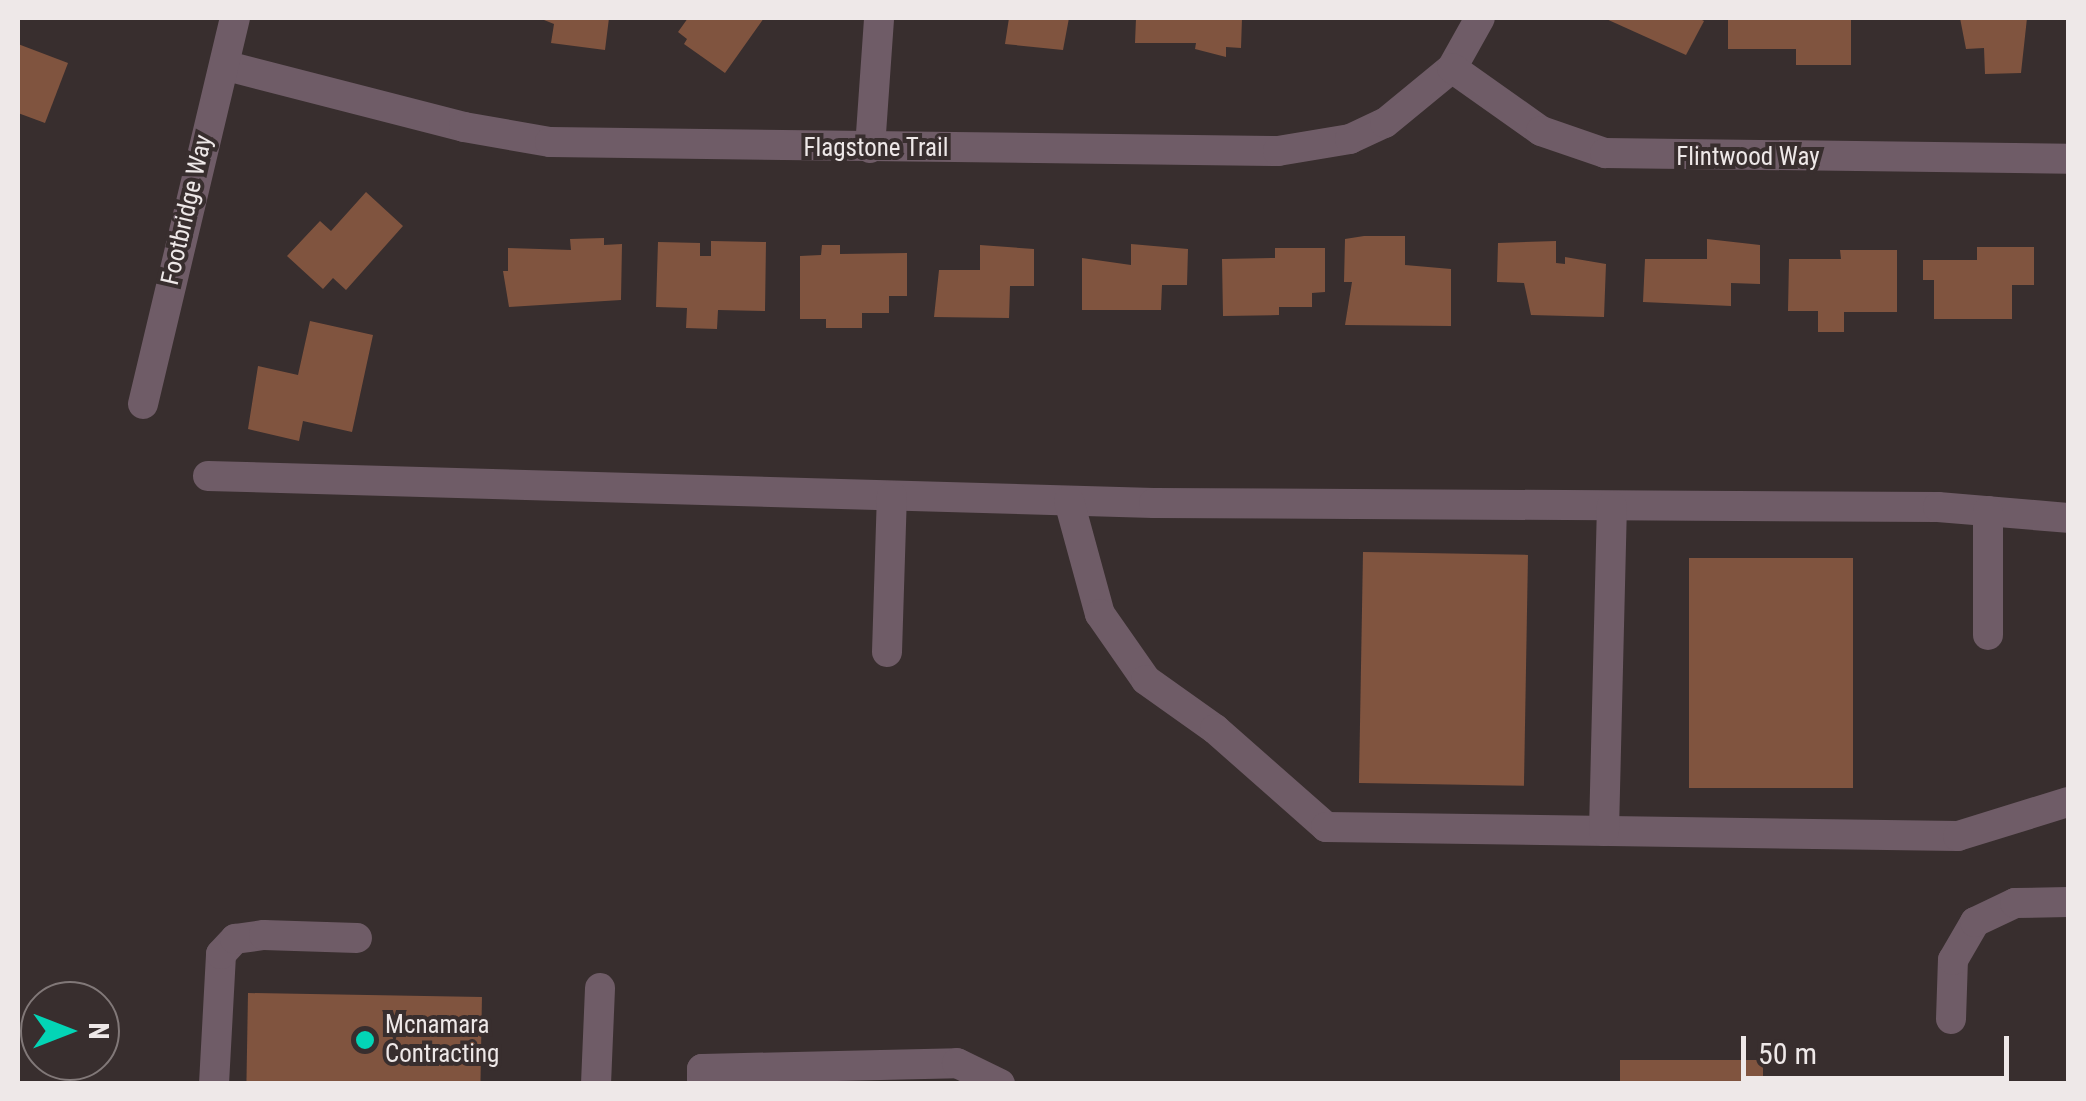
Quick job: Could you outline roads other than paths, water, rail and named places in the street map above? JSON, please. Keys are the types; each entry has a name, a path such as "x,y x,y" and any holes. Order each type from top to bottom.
{"street":[{"name":"Footbridge Way","path":"143,404 205,126 227,66 234,18"},
{"path":"870,148 878,18"},
{"name":"Flagstone Trail","path":"227,66 464,127 550,142 870,148 1313,149 1385,123 1452,68 1480,18"},
{"name":"Flintwood Way","path":"1452,68 1541,132 1605,153 2068,159"},
{"path":"208,476 1069,500 1988,511 2068,518"},
{"path":"888,652 892,496"},
{"path":"1069,500 1100,614 1146,680 1215,729 1326,827 1958,836 2068,802"},
{"path":"1604,830 1612,506"},
{"path":"1988,511 1988,636"},
{"path":"1952,1020 1953,960 1975,922 2015,903 2068,902"},
{"path":"214,1084 221,954 235,939 264,935 358,938"},
{"path":"596,1084 600,988"},
{"path":"702,1084 702,1069 957,1063 1000,1084"}],"place":[{"name":"Mcnamara Contracting","path":"365,1040"}]}
